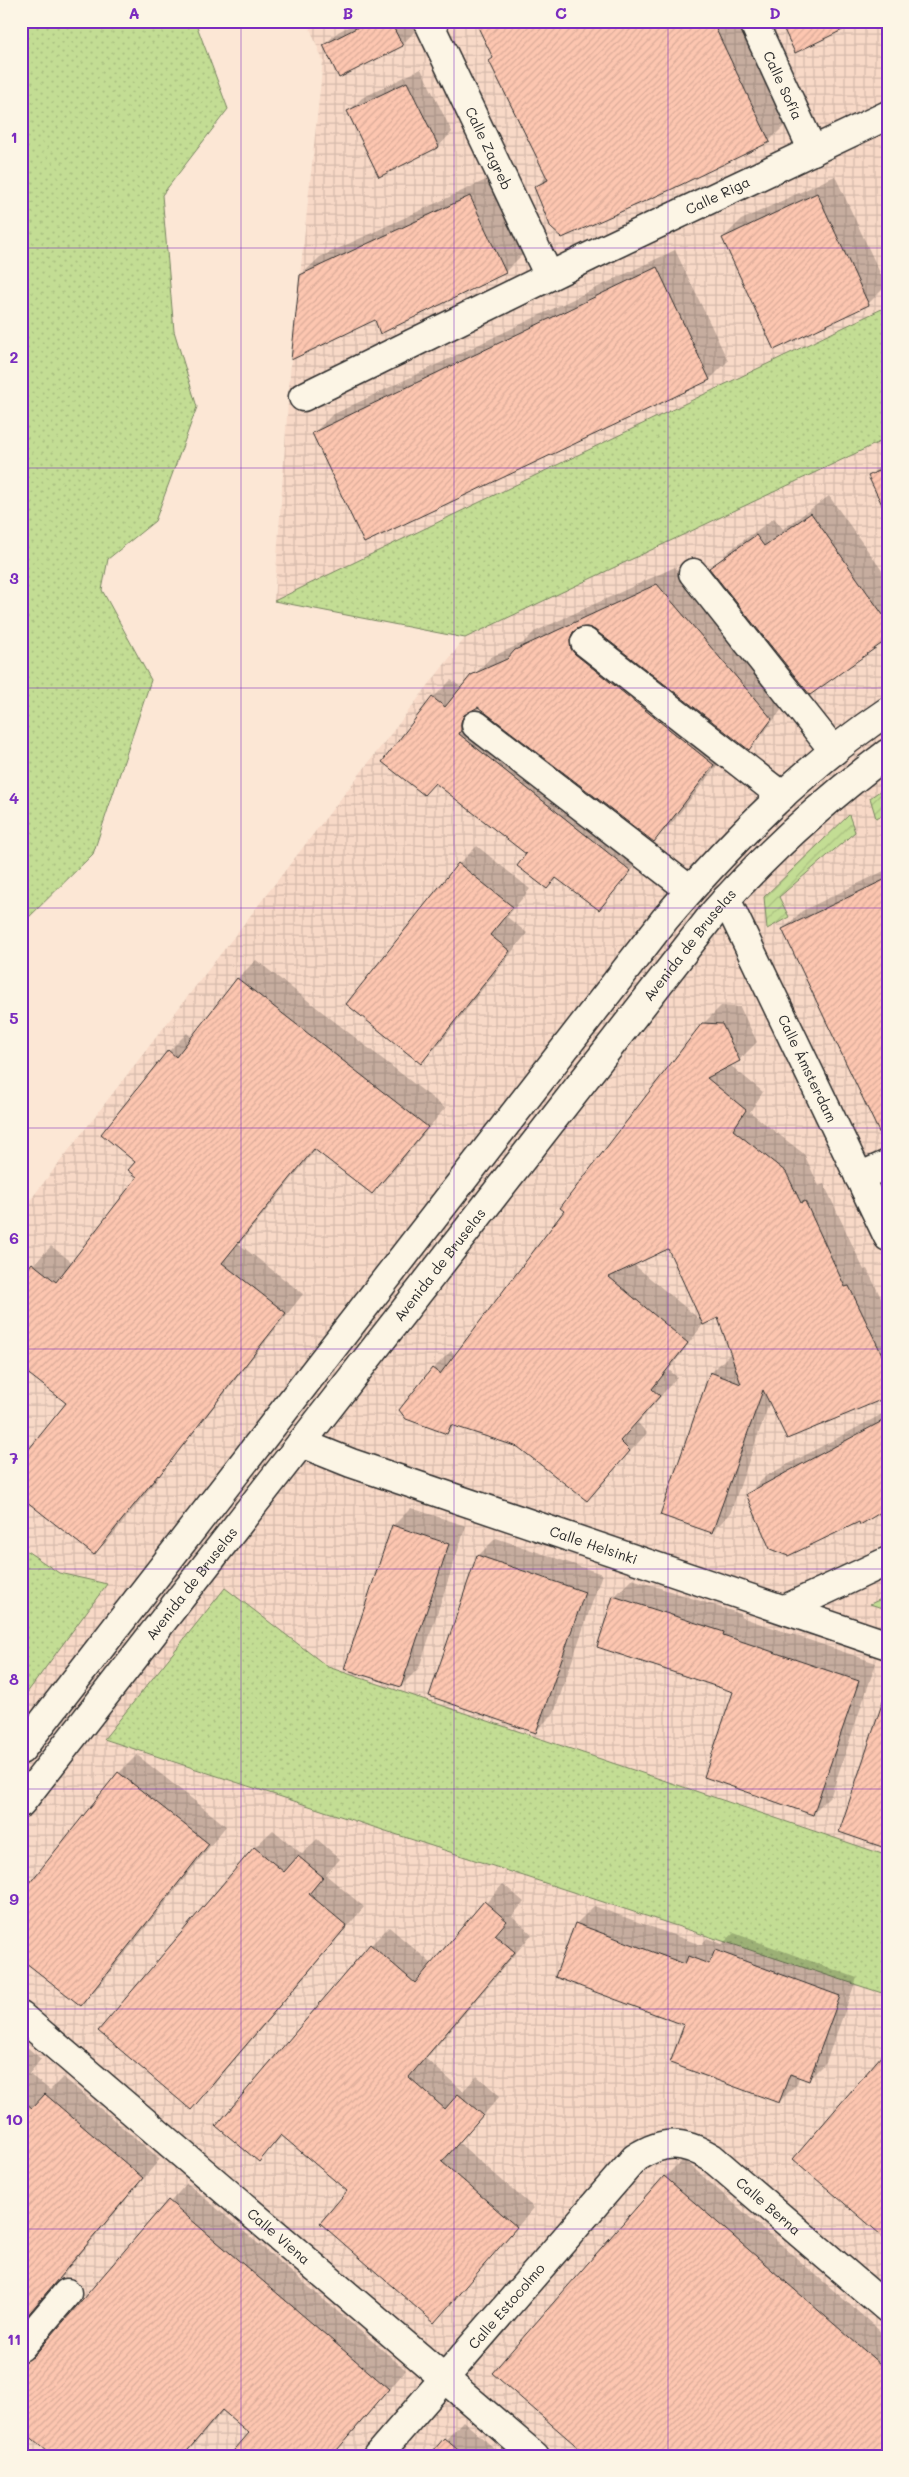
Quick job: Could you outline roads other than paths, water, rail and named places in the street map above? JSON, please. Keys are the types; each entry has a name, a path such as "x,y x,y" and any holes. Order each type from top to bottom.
{"street":[{"name":"Calle Zagreb","path":"428,21 550,276"},
{"name":"Calle Sofía","path":"753,21 813,151"},
{"name":"Calle Riga","path":"302,398 550,276 888,115"},
{"path":"693,573 834,751"},
{"path":"585,642 782,796"},
{"path":"53,1761 23,1746 696,882 740,834 782,796 834,751 888,711"},
{"name":"Calle Ámsterdam","path":"476,725 696,882 726,899 888,1237"},
{"name":"Avenida de Bruselas","path":"21,1803 726,899 764,858 814,811 888,753"},
{"path":"859,1177 888,1164"},
{"name":"Calle Helsinki","path":"274,1424 301,1443 351,1463 888,1645"},
{"path":"785,1609 888,1561"},
{"name":"Calle Viena","path":"21,2016 535,2456"},
{"name":"Calle Berna","path":"635,2158 653,2146 678,2144 697,2148 712,2158 888,2309"},
{"name":"Calle Estocolmo","path":"377,2456 635,2158"},
{"path":"21,2347 67,2293"}]}
